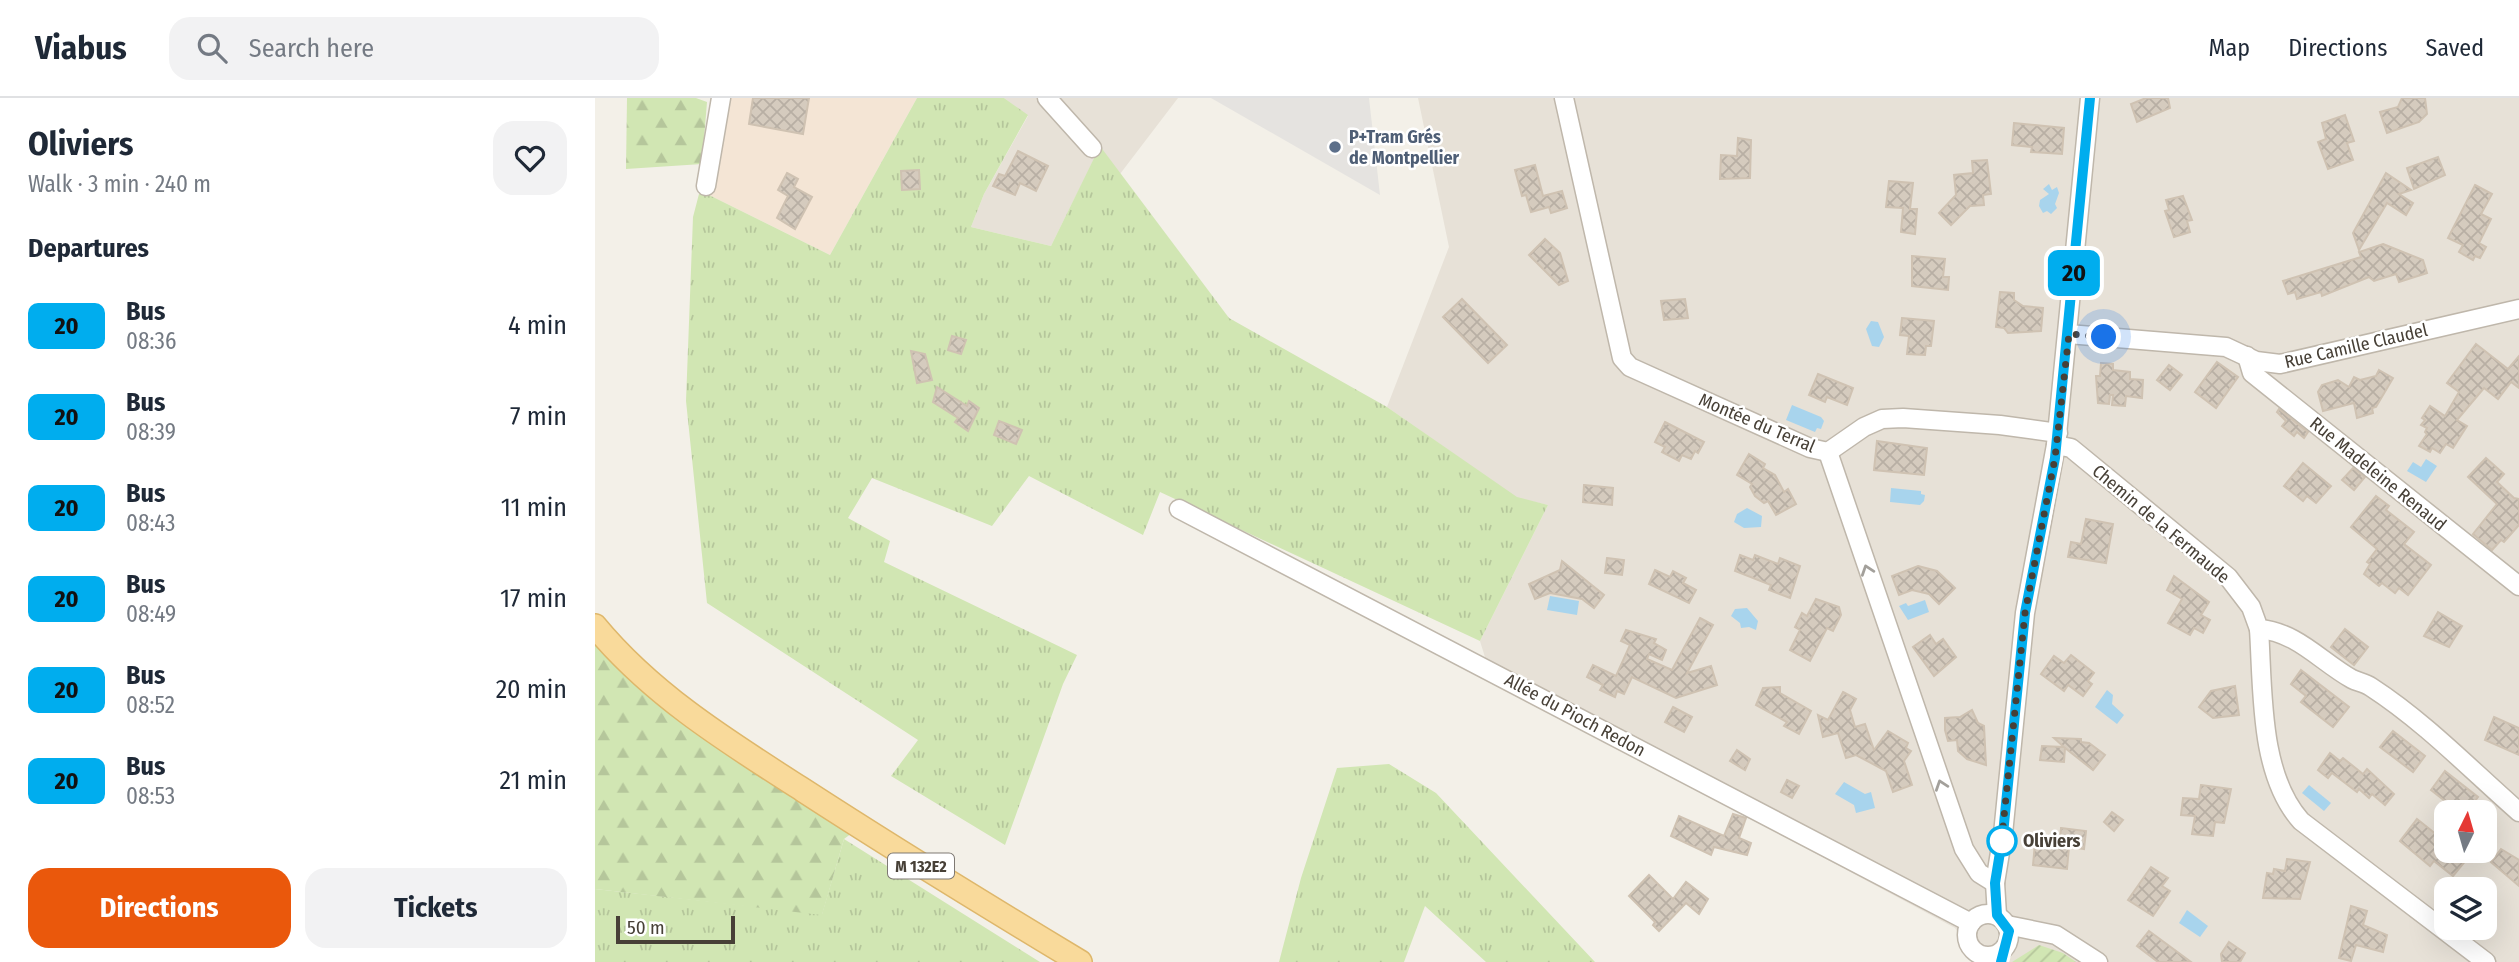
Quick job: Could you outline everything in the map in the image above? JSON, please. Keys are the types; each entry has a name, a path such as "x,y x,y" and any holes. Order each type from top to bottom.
{"main road":[{"name":"M 132E2","path":"595,626 624,660 697,720 900,853 1080,962"}],"street":[{"path":"706,186 721,98"},
{"path":"1047,98 1092,148"},
{"name":"Montée du Terral","path":"1564,98 1622,358 1630,367 1810,448 1828,453 1964,849 1979,873 1995,883"},
{"path":"1997,955 1989,919 2003,834 2025,613 2057,439 2090,98"},
{"name":"Rue Camille Claudel","path":"2069,334 2226,347 2267,364 2280,364 2519,309"},
{"name":"Rue Madeleine Renaud","path":"2247,356 2252,373 2519,586"},
{"name":"Chemin de la Fermaude","path":"1828,453 1864,426 1882,419 2000,425 2057,439 2228,577 2251,607 2259,629"},
{"name":"Allée du Pioch Redon","path":"1179,509 1989,919 2067,941 2098,962"},
{"path":"2486,962 2301,821 2288,807 2279,791 2270,753 2259,629 2274,630 2306,645 2352,679 2369,686 2431,734 2519,812"},
{"path":"1989,919 1968,941 1975,952 1997,955 2041,933"}],"shaded area":[{"path":"726,98 917,98 830,255 709,195"},
{"path":"1004,98 1178,98 1120,174 1100,147 1051,246 971,227 984,194 1028,116"},
{"name":"P+Tram Grés de Montpellier","path":"1211,98 1369,98 1380,195"},
{"path":"1418,98 2519,98 2519,962 1979,962 1955,928 1492,680 1480,641 1548,505 1517,498 1387,407 1449,247"}],"green space":[{"path":"627,98 696,98 707,102 702,164 626,169"},
{"path":"917,98 1004,98 1028,115 984,194 971,227 1051,246 1100,146 1229,318 1387,407 1517,497 1548,505 1480,641 1160,492 1143,535 1029,476 992,526 872,478 848,518 890,541 884,562 1077,655 1063,684 1005,845 891,776 918,740 707,603 686,401 693,217 699,194 709,195 830,255"},
{"path":"595,622 624,660 860,827 844,839 822,915 595,889"},
{"path":"1389,764 1436,793 1595,962 1486,962 1425,906 1404,962 1279,962 1301,878 1337,768"},
{"path":"844,839 1040,962 595,962 595,889 822,914"},
{"path":"2039,945 2063,953 2076,962 2012,962"}],"water":[{"path":"2049,184 2052,190 2057,187 2059,193 2055,204 2057,208 2051,214 2047,211 2043,213 2039,206 2040,200 2049,194 2043,189"},
{"path":"1871,321 1878,322 1884,337 1879,347 1872,346 1866,329"},
{"path":"1792,405 1821,417 1824,421 1821,429 1817,428 1815,432 1786,420"},
{"path":"2426,459 2437,466 2426,482 2407,471 2413,462 2421,467"},
{"path":"1891,488 1921,491 1921,494 1925,495 1924,501 1920,505 1890,502"},
{"path":"1747,508 1762,516 1761,527 1744,528 1734,522 1737,514"},
{"path":"1550,596 1579,601 1577,615 1547,610"},
{"path":"1925,600 1929,612 1908,620 1899,606 1906,603 1908,606"},
{"path":"1747,608 1758,621 1756,630 1741,628 1740,623 1731,616 1735,609"},
{"path":"2107,690 2113,695 2112,704 2124,715 2117,724 2095,707"},
{"path":"1844,782 1865,794 1871,792 1875,808 1856,813 1854,805 1835,794"},
{"path":"2309,785 2331,803 2324,811 2302,793"},
{"path":"2187,910 2208,926 2200,937 2179,923"}],"building":[{"path":"753,98 809,98 803,134 749,124"},
{"path":"2146,98 2168,98 2170,108 2137,122 2131,104"},
{"path":"2402,98 2425,98 2427,114 2419,122 2387,133 2380,112 2398,107"},
{"path":"2345,115 2354,141 2347,143 2353,160 2328,169 2318,142 2326,139 2322,123"},
{"path":"2014,123 2064,128 2062,154 2031,152 2032,147 2012,145"},
{"path":"1738,138 1751,140 1750,178 1720,179 1721,155 1737,156"},
{"path":"1018,151 1048,166 1036,191 1020,183 1015,195 993,186 999,174 1005,176"},
{"path":"2438,157 2445,175 2414,189 2407,168"},
{"path":"1987,160 1991,194 1983,195 1984,205 1970,206 1951,225 1939,213 1956,195 1954,175 1973,173 1972,161"},
{"path":"1535,165 1543,196 1562,191 1567,208 1551,213 1549,207 1531,212 1526,195 1522,196 1515,170"},
{"path":"919,170 920,189 902,190 901,171"},
{"path":"787,173 798,179 794,187 812,197 795,229 777,218 788,196 778,190"},
{"path":"2386,173 2411,190 2399,194 2413,203 2406,215 2387,203 2359,250 2353,233"},
{"path":"1889,181 1913,183 1910,209 1917,209 1915,234 1901,232 1903,208 1886,207"},
{"path":"2475,185 2492,194 2481,214 2491,219 2479,243 2486,247 2480,258 2475,256 2473,260 2459,252 2463,245 2448,238"},
{"path":"2183,196 2192,220 2187,221 2190,232 2174,237 2165,211 2169,210 2166,200"},
{"path":"1545,239 1560,253 1568,281 1559,285 1529,255"},
{"path":"2383,244 2423,260 2427,273 2399,282 2396,274 2374,281 2369,277 2322,296 2321,292 2297,299 2295,292 2288,294 2283,281 2361,257 2359,252"},
{"path":"1912,256 1945,259 1943,277 1949,277 1948,290 1912,286"},
{"path":"2000,292 2014,293 2014,300 2023,306 2043,308 2041,331 2008,333 2004,328 1996,327"},
{"path":"1462,299 1507,345 1488,363 1443,317"},
{"path":"1685,299 1688,318 1664,320 1661,301"},
{"path":"1902,318 1934,321 1931,346 1926,346 1925,355 1907,354 1909,336 1900,335"},
{"path":"952,336 966,340 961,354 948,350"},
{"path":"2476,344 2508,369 2519,356 2519,388 2511,382 2498,399 2484,388 2457,420 2467,426 2453,448 2446,444 2440,453 2432,448 2430,452 2419,446 2427,434 2427,428 2421,425 2425,420 2422,418 2430,406 2445,416 2459,392 2447,383"},
{"path":"911,351 925,354 932,380 917,383"},
{"path":"2217,362 2238,377 2216,408 2195,392"},
{"path":"2101,363 2113,364 2113,370 2130,372 2130,379 2143,380 2142,398 2126,396 2125,406 2112,405 2113,395 2110,395 2109,404 2098,403 2096,376 2100,376"},
{"path":"2169,365 2182,375 2170,390 2157,380"},
{"path":"2379,370 2393,378 2376,407 2372,408 2373,413 2357,418 2354,403 2323,411 2318,392 2322,385 2338,380 2349,387 2354,377 2360,380 2376,376"},
{"path":"1818,374 1853,388 1847,405 1827,397 1825,402 1809,395"},
{"path":"937,387 967,406 969,401 979,408 968,431 955,422 958,418 933,402"},
{"path":"2279,409 2308,432 2304,438 2297,432 2294,436 2282,426 2286,421 2277,412"},
{"path":"999,421 1022,430 1016,444 994,435"},
{"path":"1665,422 1704,442 1698,453 1695,451 1691,459 1682,455 1679,461 1662,452 1665,447 1655,442"},
{"path":"1877,441 1927,448 1924,475 1874,470"},
{"path":"1749,454 1765,464 1763,468 1775,475 1784,492 1788,489 1796,504 1776,515 1768,501 1764,503 1755,496 1750,487 1752,484 1737,475"},
{"path":"2486,458 2504,474 2497,482 2514,498 2519,499 2519,525 2504,542 2501,540 2492,550 2473,534 2497,504 2468,477"},
{"path":"2303,463 2331,486 2316,503 2307,496 2303,501 2284,486"},
{"path":"2353,468 2365,477 2354,490 2342,480"},
{"path":"1584,485 1613,488 1612,505 1583,502"},
{"path":"2376,496 2389,506 2386,510 2414,532 2404,544 2431,565 2408,595 2399,588 2395,593 2382,583 2379,586 2364,574 2370,564 2367,562 2377,549 2351,527"},
{"path":"2086,519 2113,524 2106,563 2068,557 2071,542 2081,544"},
{"path":"1740,555 1753,560 1755,555 1778,564 1780,558 1800,566 1790,598 1769,590 1771,585 1735,571"},
{"path":"1607,558 1624,560 1622,575 1605,573"},
{"path":"1562,561 1604,595 1594,608 1582,599 1550,593 1535,599 1529,584 1560,570"},
{"path":"1918,566 1937,571 1955,588 1939,604 1929,594 1912,590 1899,595 1892,576"},
{"path":"1655,570 1670,577 1673,571 1686,578 1683,583 1696,590 1689,603 1649,584"},
{"path":"2174,576 2209,602 2201,615 2210,620 2203,633 2194,628 2190,635 2168,623 2182,599 2167,590"},
{"path":"1816,599 1839,607 1841,615 1833,631 1827,628 1810,661 1790,650 1800,630 1795,627 1802,613 1807,616"},
{"path":"2438,612 2462,626 2449,647 2424,636"},
{"path":"1700,618 1713,625 1687,673 1711,666 1717,685 1676,698 1632,677 1624,694 1617,691 1615,697 1600,690 1603,685 1587,677 1593,665 1616,676 1630,645 1621,641 1626,630 1656,639 1654,643 1666,650 1662,660 1649,654 1647,659 1672,670"},
{"path":"2345,629 2368,647 2354,665 2331,647"},
{"path":"1930,635 1936,644 1943,639 1956,657 1934,676 1913,647"},
{"path":"2071,655 2094,673 2088,681 2092,684 2083,696 2068,685 2064,691 2041,674 2054,656 2064,663"},
{"path":"2301,670 2349,707 2333,727 2301,702 2306,696 2291,684"},
{"path":"2235,686 2239,715 2213,718 2199,707 2211,691"},
{"path":"1780,687 1780,693 1811,711 1799,734 1784,726 1787,722 1756,705 1763,688"},
{"path":"1843,692 1856,699 1850,710 1855,727 1865,724 1874,750 1888,731 1908,743 1906,748 1911,751 1904,761 1912,785 1893,792 1886,771 1856,755 1846,758 1838,733 1823,737 1818,715 1828,720"},
{"path":"1673,707 1692,717 1684,732 1665,722"},
{"path":"1972,710 1978,723 1984,726 1986,765 1967,759 1958,751 1957,740 1948,741 1945,730 1945,718 1960,717"},
{"path":"2494,717 2519,728 2519,755 2485,740"},
{"path":"2393,731 2425,756 2413,772 2380,747"},
{"path":"2054,738 2081,739 2081,742 2089,743 2105,755 2093,770 2065,748 2064,762 2040,760 2042,746 2064,747"},
{"path":"1737,750 1750,759 1745,770 1730,761"},
{"path":"2330,753 2340,761 2343,758 2363,774 2367,769 2394,794 2385,805 2372,794 2369,798 2359,789 2357,792 2332,773 2328,778 2318,770"},
{"path":"2445,771 2478,797 2476,800 2444,800 2431,790"},
{"path":"1787,780 1799,786 1792,798 1781,792"},
{"path":"2201,785 2231,789 2224,823 2215,822 2213,836 2192,834 2195,816 2181,815 2183,798 2199,799"},
{"path":"2112,812 2123,820 2114,831 2104,822"},
{"path":"1733,814 1746,818 1739,838 1751,843 1747,855 1714,847 1711,855 1671,836 1679,816 1724,836"},
{"path":"2417,819 2434,833 2434,861 2430,866 2400,841"},
{"path":"2061,828 2086,831 2084,849 2072,847 2060,839"},
{"path":"2035,843 2069,847 2067,869 2033,865"},
{"path":"2501,849 2519,860 2519,886 2492,863 2497,863 2497,854"},
{"path":"2287,859 2310,862 2300,899 2263,898 2267,873 2273,874 2274,869 2285,871"},
{"path":"2437,863 2464,863 2453,876"},
{"path":"2151,867 2168,878 2162,886 2170,891 2153,916 2128,900"},
{"path":"1649,875 1673,899 1686,882 1708,899 1699,914 1686,903 1659,931 1653,925 1655,922 1629,896"},
{"path":"2351,906 2367,911 2363,925 2387,935 2383,952 2356,945 2351,961 2339,958"},
{"path":"2149,931 2191,962 2158,962 2137,946"},
{"path":"2229,942 2245,953 2240,962 2222,962 2221,954"}],"bus line":[{"name":"20","path":"2001,962 2001,951 2007,945 2009,931 2003,919 1997,915 1995,883 2003,834 2025,613 2055,458 2090,98"}],"place":[{"name":"P+Tram Grés de Montpellier","path":"1335,147"},
{"name":"Oliviers","path":"2002,841"}],"route":[{"path":"2002,841 2001,846 2025,613 2055,458 2069,334 2104,337"}]}
